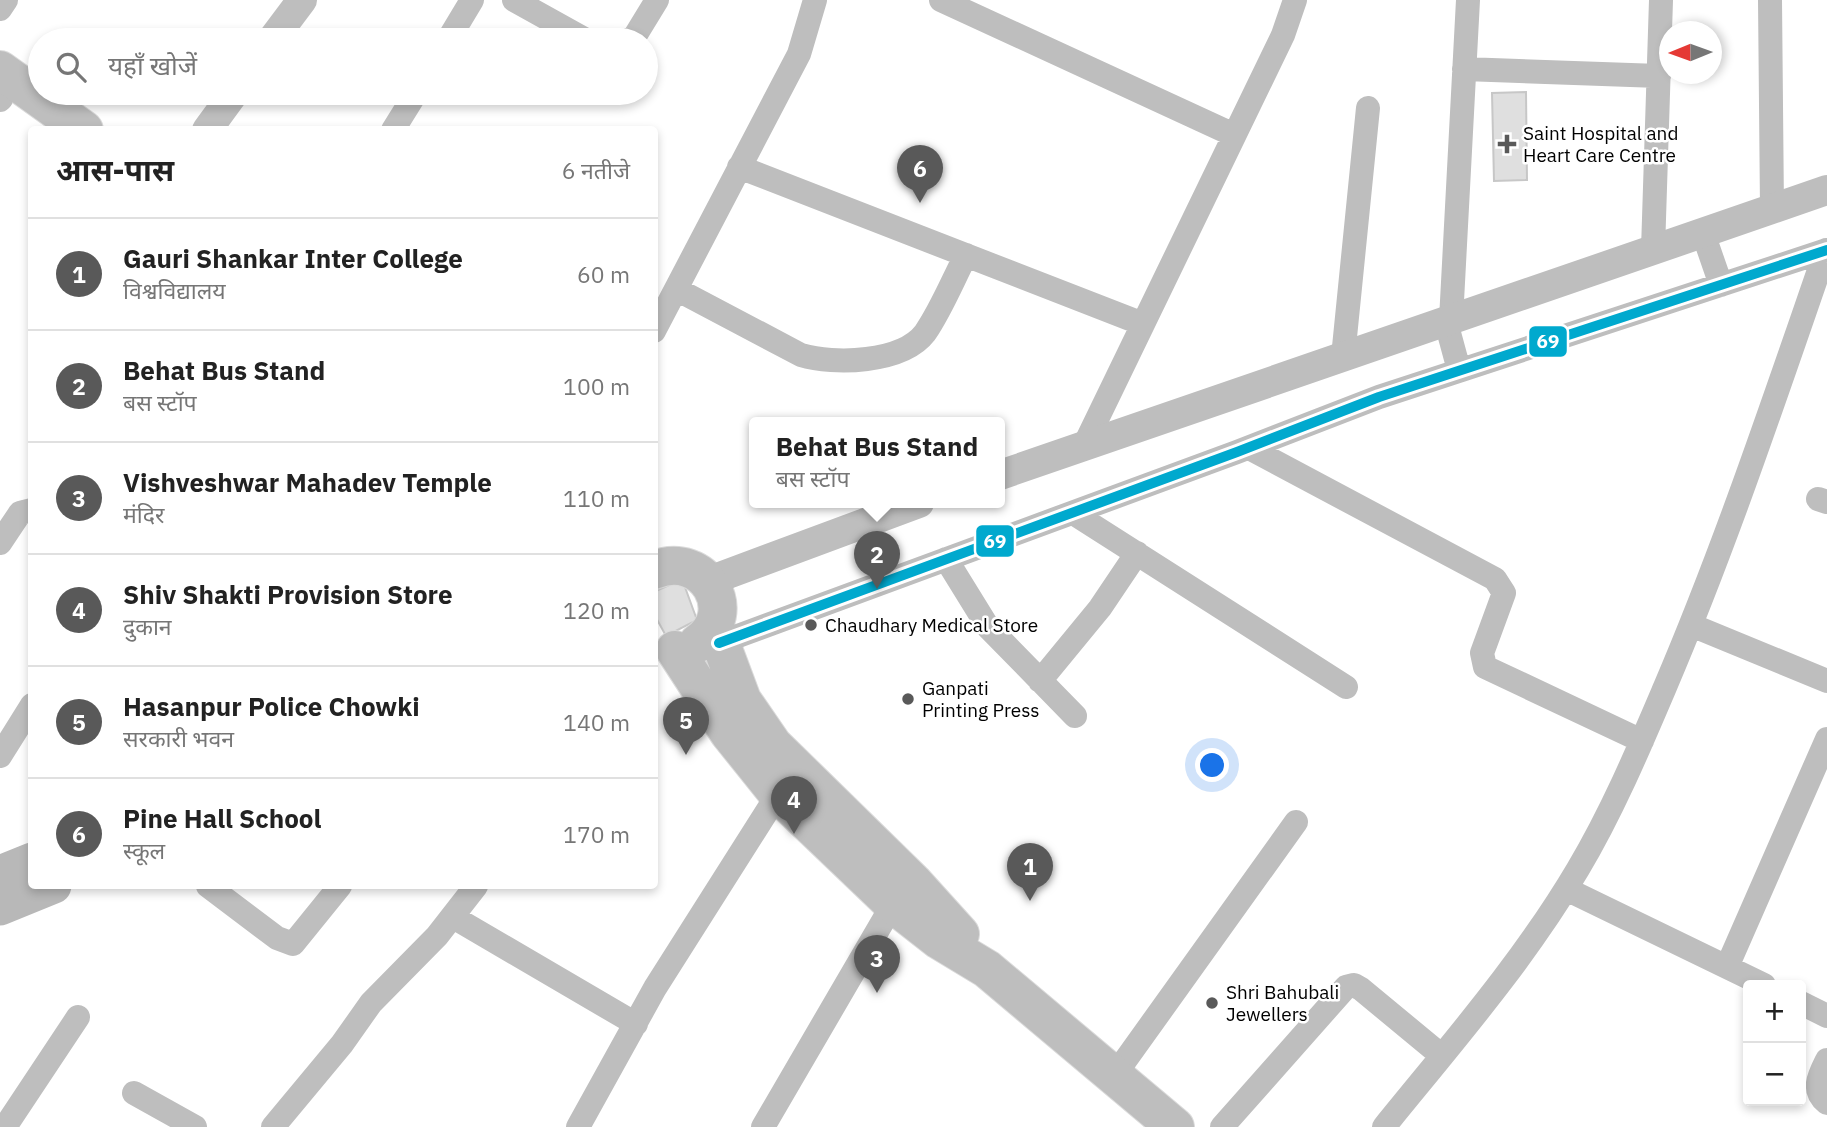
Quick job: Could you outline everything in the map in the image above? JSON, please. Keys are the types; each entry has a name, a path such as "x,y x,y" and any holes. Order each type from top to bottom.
{"highway":[{"path":"0,70 28,90"},
{"path":"0,99 38,126"},
{"path":"49,105 78,126"},
{"path":"658,563 682,565 697,570 709,581 716,595 716,634 742,700 773,745 922,891 987,969"},
{"path":"665,647 691,647 716,634"},
{"path":"665,647 778,794 893,904 939,940 987,969 1167,1124"}],"main road":[{"path":"0,873 28,862"},
{"path":"0,908 47,889"}],"street":[{"path":"0,9 6,0"},
{"path":"281,28 302,0"},
{"path":"455,28 472,0"},
{"path":"514,0 564,28"},
{"path":"640,28 657,0"},
{"path":"658,323 799,54 815,0"},
{"path":"941,0 1234,135"},
{"path":"1084,446 1283,35 1295,0"},
{"path":"1452,342 1468,0"},
{"path":"1660,21 1661,0"},
{"path":"1770,0 1772,209"},
{"path":"1464,69 1659,76 1653,250"},
{"path":"210,126 225,105"},
{"path":"395,126 409,105"},
{"path":"1343,357 1368,108"},
{"path":"739,167 1143,324"},
{"path":"716,634 946,559 1249,447 1327,415 1452,342 1653,250 1706,240 1772,209 1827,190"},
{"path":"1706,240 1719,279"},
{"path":"1005,473 1343,357 1452,342 1719,279 1827,250"},
{"path":"1384,1127 1509,973 1566,889 1642,741 1692,625 1827,250"},
{"path":"676,289 801,355 831,362 849,361 901,349 915,342 932,321 966,255"},
{"path":"1249,447 1495,579 1504,593 1482,653 1485,667 1642,741"},
{"path":"709,581 906,508"},
{"path":"0,543 20,513 28,511"},
{"path":"1073,513 1346,687"},
{"path":"1040,681 1100,608 1137,553"},
{"path":"946,559 988,627 1075,716"},
{"path":"1692,625 1827,681"},
{"path":"0,756 28,711"},
{"path":"1727,967 1827,739"},
{"path":"578,1127 661,979 778,794"},
{"path":"1114,1076 1296,822"},
{"path":"212,889 277,938 293,944 338,889"},
{"path":"274,1127 335,1053 371,1003 453,917 475,889"},
{"path":"1566,889 1754,980"},
{"path":"763,1127 893,904"},
{"path":"453,917 636,1024"},
{"path":"1222,1127 1346,987 1354,985 1362,989 1442,1056"},
{"path":"1806,1006 1827,1016"},
{"path":"5,1127 78,1017"},
{"path":"1827,1060 1816,1086 1819,1097 1827,1103"},
{"path":"134,1093 195,1127"}],"building":[{"path":"1526,92 1527,180 1494,181 1492,93"},
{"path":"682,579 697,620 666,636 658,621 658,590"}],"transit line":[{"name":"69","path":"719,643 1379,397 1827,250"}],"place":[{"name":"Saint Hospital and Heart Care Centre","path":"1507,144"},
{"name":"Pine Hall School","path":"920,203"},
{"name":"Behat Bus Stand","path":"877,589"},
{"name":"Chaudhary Medical Store","path":"811,625"},
{"name":"Ganpati Printing Press","path":"908,699"},
{"name":"Hasanpur Police Chowki","path":"686,755"},
{"name":"Shiv Shakti Provision Store","path":"794,834"},
{"name":"Gauri Shankar Inter College","path":"1030,901"},
{"name":"Vishveshwar Mahadev Temple","path":"877,993"},
{"name":"Shri Bahubali Jewellers","path":"1212,1003"}]}
